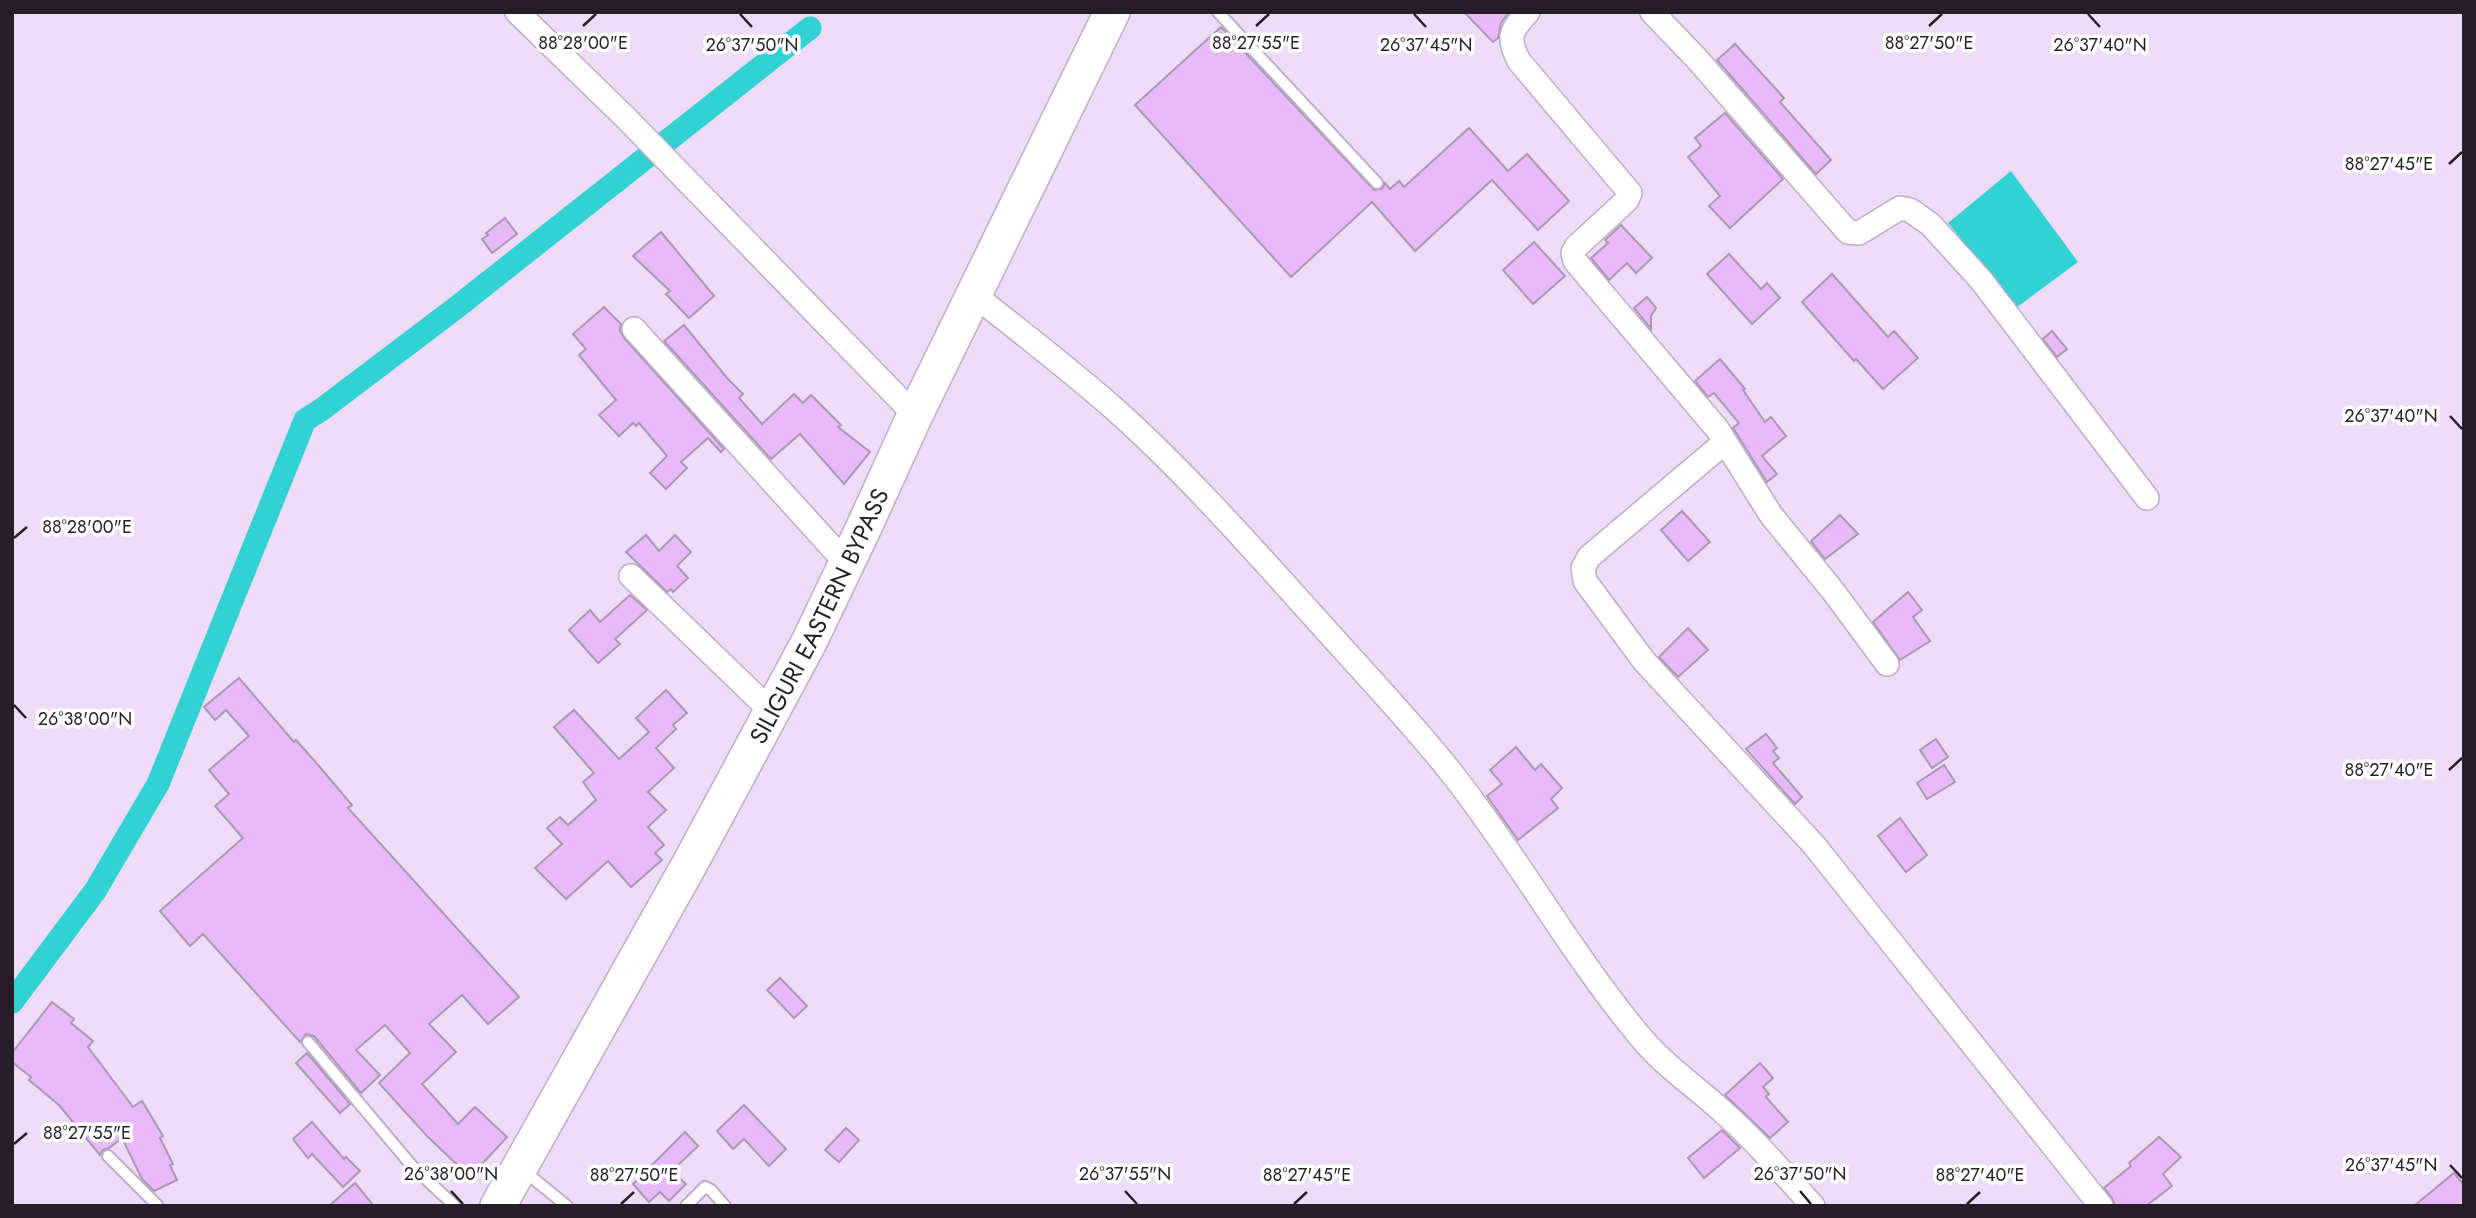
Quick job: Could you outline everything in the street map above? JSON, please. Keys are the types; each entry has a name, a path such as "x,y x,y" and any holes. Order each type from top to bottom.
{"main road":[{"name":"SILIGURI EASTERN BYPASS","path":"498,1206 693,858 809,642 915,415 1112,12"}],"street":[{"path":"517,12 617,110 915,415"},
{"path":"1528,12 1511,33 1511,47 1519,61 1630,192 1627,200 1576,247 1573,257 1718,430 1771,515 1839,598 1887,664"},
{"path":"1652,12 1697,59 1848,232 1859,233 1900,208 1910,210 1930,224 1981,280 2147,498"},
{"path":"973,295 1119,414 1226,519 1407,719 1451,772 1642,1039 1673,1072 1722,1111 1813,1206"},
{"path":"634,329 847,564"},
{"path":"1724,440 1589,557 1583,568 1585,581 1644,661 1814,845 2101,1206"},
{"path":"631,576 772,712"}],"lane":[{"path":"1218,12 1377,183"},
{"path":"308,1042 412,1166 455,1206"},
{"path":"108,1156 158,1206"},
{"path":"519,1167 567,1206"},
{"path":"685,1206 705,1187 725,1206"}],"shaded area":[{"path":"2011,171 2078,262 2017,307 1948,223"}],"building":[{"path":"1464,12 1509,12 1501,23 1498,38 1493,42"},
{"path":"1221,27 1374,190 1382,189 1385,183 1390,189 1399,181 1404,187 1469,128 1508,171 1527,154 1569,201 1538,230 1492,180 1415,251 1372,202 1291,277 1135,105"},
{"path":"1735,44 1784,98 1780,102 1831,160 1816,174 1717,60"},
{"path":"1725,113 1783,179 1730,228 1709,206 1720,196 1688,157 1701,146 1695,138"},
{"path":"505,218 517,234 492,253 482,239"},
{"path":"1621,225 1652,258 1636,273 1627,263 1609,280 1591,258 1608,243 1605,240"},
{"path":"661,232 714,296 689,318 666,294 670,291 633,256"},
{"path":"1534,242 1565,276 1533,304 1503,270"},
{"path":"1729,254 1761,289 1767,283 1780,298 1752,324 1707,274"},
{"path":"1832,274 1888,337 1894,331 1918,358 1883,389 1856,359 1854,361 1802,302"},
{"path":"1647,297 1656,308 1651,316 1651,329 1634,308"},
{"path":"604,307 621,324 620,331 624,338 724,449 721,452 708,438 681,462 687,468 666,489 650,473 667,456 639,423 636,426 633,423 619,436 599,415 616,400 579,355 586,349 573,334"},
{"path":"684,325 743,394 739,398 762,424 794,394 803,403 811,395 841,425 838,427 870,452 844,484 800,434 771,459 664,341"},
{"path":"2052,331 2067,349 2057,357 2043,339"},
{"path":"1720,359 1745,389 1743,390 1765,422 1771,417 1786,436 1762,456 1777,474 1767,482 1733,428 1739,423 1714,393 1708,397 1695,381"},
{"path":"1682,511 1710,542 1688,561 1661,530"},
{"path":"1840,515 1858,534 1825,559 1811,541"},
{"path":"646,535 659,551 675,535 691,552 677,566 688,578 673,592 671,589 667,592 626,552"},
{"path":"1908,592 1922,610 1913,617 1930,641 1900,660 1873,622"},
{"path":"630,595 647,610 615,639 620,644 598,663 569,630 590,610 600,622"},
{"path":"1688,628 1708,650 1678,677 1659,657"},
{"path":"239,678 352,805 348,808 519,997 488,1024 462,995 429,1024 456,1052 422,1084 458,1124 475,1107 507,1137 470,1177 427,1136 379,1083 410,1053 385,1025 356,1050 380,1075 361,1093 314,1036 306,1034 300,1042 203,934 190,946 160,911 243,838 215,806 229,794 209,770 249,736 226,710 215,720 204,707"},
{"path":"666,690 687,713 673,725 676,729 656,748 674,768 648,792 666,810 648,827 664,845 655,853 662,860 631,887 608,861 566,899 535,868 562,844 547,828 560,817 568,825 596,800 583,782 594,773 554,727 574,710 619,759 649,732 636,718"},
{"path":"1766,734 1777,748 1773,751 1779,758 1773,763 1802,797 1795,804 1746,749"},
{"path":"1936,739 1948,757 1932,768 1920,750"},
{"path":"1516,747 1535,770 1541,764 1562,788 1551,799 1558,808 1518,840 1487,796 1502,784 1490,770"},
{"path":"1944,765 1955,782 1927,799 1917,783"},
{"path":"1900,818 1927,855 1906,872 1878,836"},
{"path":"780,978 807,1006 794,1018 767,990"},
{"path":"52,1002 74,1019 71,1023 93,1041 88,1047 133,1107 142,1101 163,1136 160,1138 173,1164 170,1165 177,1180 154,1191 142,1179 122,1138 103,1150 100,1155 59,1105 12,1062 12,1053"},
{"path":"307,1053 350,1104 340,1113 296,1063"},
{"path":"1760,1063 1773,1078 1763,1087 1769,1094 1766,1097 1788,1122 1770,1138 1725,1095"},
{"path":"744,1105 786,1149 769,1166 744,1139 733,1149 717,1131"},
{"path":"312,1122 344,1159 346,1157 360,1171 343,1187 312,1154 308,1158 293,1139"},
{"path":"846,1128 859,1140 839,1162 825,1150"},
{"path":"1722,1130 1740,1148 1704,1178 1688,1158"},
{"path":"685,1132 698,1146 672,1171 686,1184 669,1201 660,1192 649,1202 633,1184"},
{"path":"2159,1137 2181,1157 2163,1174 2172,1186 2146,1206 2115,1206 2104,1188 2131,1166 2129,1163"},
{"path":"2454,1173 2464,1185 2464,1206 2414,1206"},
{"path":"355,1183 374,1206 329,1206"}],"waterway":[{"path":"12,1002 95,891 158,784 305,420 457,307 810,28"}]}
